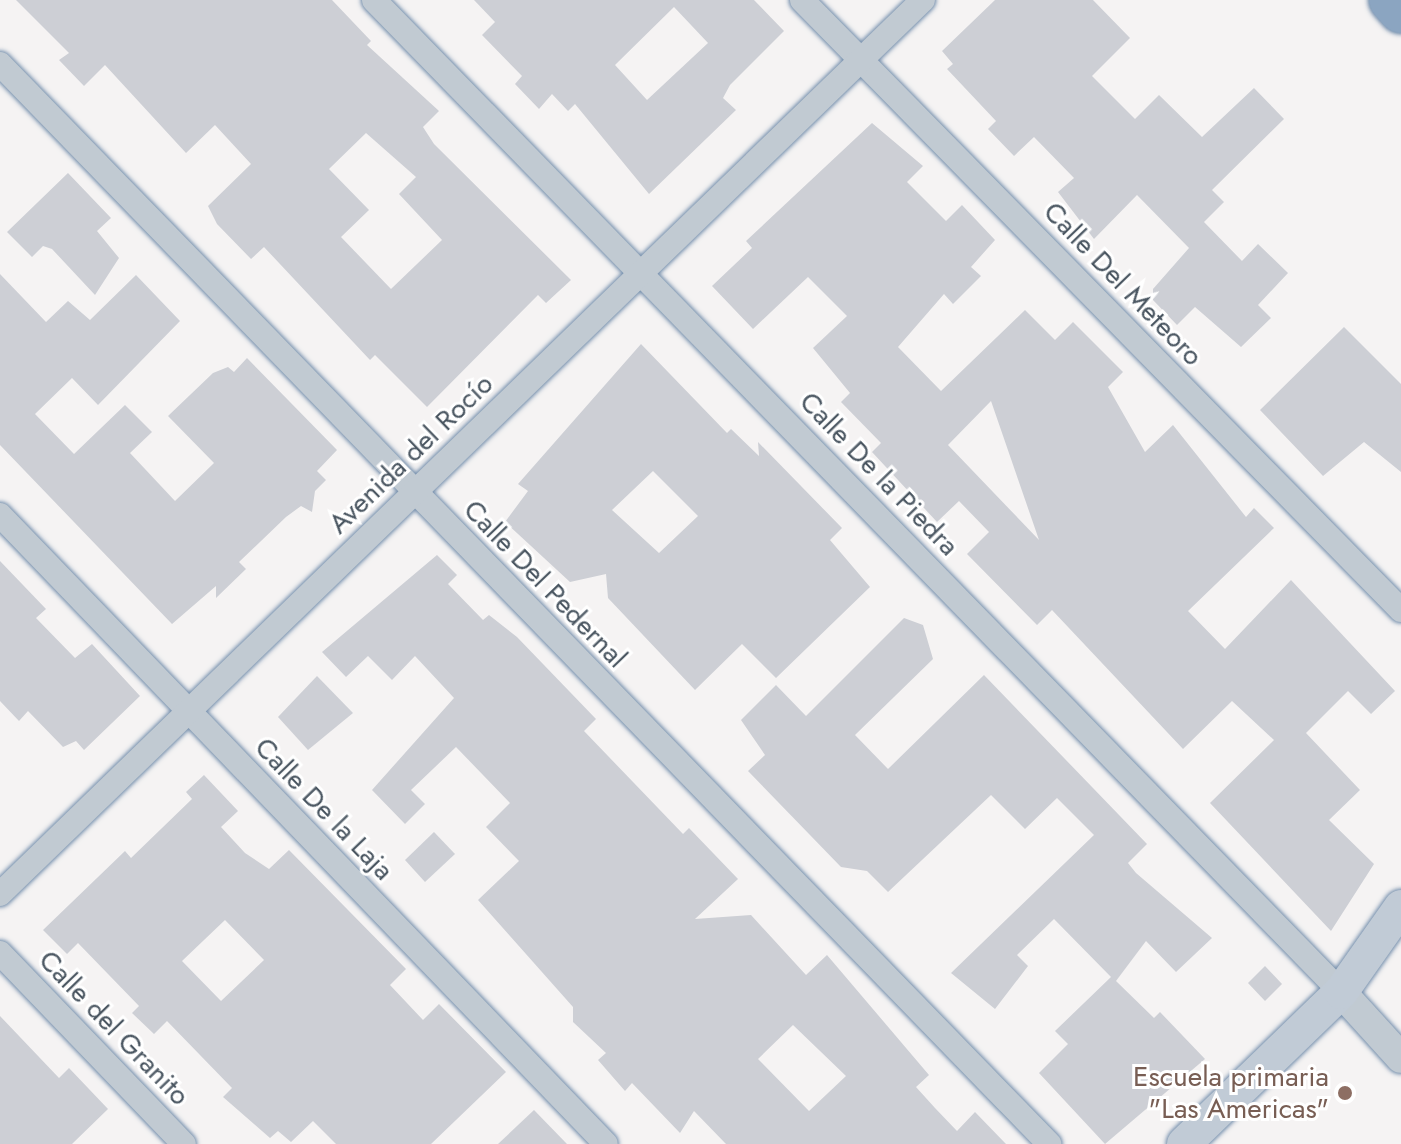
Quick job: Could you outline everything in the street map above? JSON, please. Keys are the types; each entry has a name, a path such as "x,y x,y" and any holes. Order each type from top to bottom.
{"highway":[{"path":"1391,0 1401,11"}],"main road":[{"path":"1184,1144 1341,992 1401,907"}],"street":[{"name":"Calle De la Piedra","path":"374,0 1341,992"},
{"name":"Calle Del Meteoro","path":"802,0 863,58 1401,610"},
{"name":"Avenida del Rocío","path":"0,894 923,0"},
{"name":"Calle Del Pedernal","path":"0,64 1049,1144"},
{"name":"Calle De la Laja","path":"0,515 606,1144"},
{"name":"Calle del Granito","path":"0,953 184,1144"},
{"path":"1341,992 1401,1058"}],"building":[{"path":"16,0 332,0 371,41 367,45 439,111 423,127 434,144 571,280 546,303 538,295 427,407 375,355 370,360 264,247 251,259 217,224 208,206 251,164 215,125 186,153 105,65 84,86 59,60 69,53","holes":["366,133 416,177 399,194 442,240 391,289 341,237 369,210 329,169"]},
{"path":"474,0 754,0 784,31 730,85 723,98 736,110 649,194 575,104 568,111 552,94 539,109 515,84 522,76 482,35 495,22","holes":["674,7 708,43 647,100 615,65"]},
{"path":"995,0 1093,0 1130,38 1092,76 1135,119 1159,95 1202,137 1254,88 1284,119 1212,190 1224,202 1204,222 1242,261 1258,244 1288,273 1258,305 1271,318 1241,347 1195,307 1177,325 1153,300 1153,289 1189,248 1137,195 1094,239 1058,192 1074,178 1034,137 1014,156 988,129 996,121 947,69 953,64 942,51"},
{"path":"872,123 923,166 907,182 946,221 962,205 995,240 971,267 981,276 953,304 944,294 898,347 941,391 1025,310 1055,340 1073,322 1123,372 1108,387 1145,452 1173,425 1246,517 1254,508 1274,528 1188,611 1225,649 1291,580 1395,691 1371,714 1348,691 1306,733 1360,790 1329,820 1374,864 1331,931 1210,803 1274,740 1232,701 1183,749 1052,610 1037,625 967,554 989,532 959,501 937,522 872,452 881,443 841,402 850,393 813,348 847,316 808,277 753,329 712,286 752,248 746,241","holes":["991,401 1039,540 948,445"]},
{"path":"68,173 111,218 97,231 119,258 95,295 52,249 43,246 32,257 7,232"},
{"path":"0,274 46,322 68,301 90,320 136,275 180,321 98,405 72,378 35,414 74,454 125,405 152,432 130,453 175,501 214,463 168,416 213,373 228,367 234,372 247,358 337,450 317,471 326,480 315,491 312,512 301,506 286,517 239,562 246,569 216,598 216,586 172,624 0,445"},
{"path":"1344,327 1401,384 1401,472 1364,442 1323,476 1260,410"},
{"path":"641,344 727,433 731,429 759,456 758,442 842,528 830,540 870,587 776,678 742,644 695,690 608,598 606,574 570,582 505,522 528,491 518,484","holes":["653,471 698,516 659,553 612,510"]},
{"path":"437,555 457,575 448,584 483,620 489,615 517,637 596,719 584,731 683,834 689,828 738,879 695,919 751,915 806,975 827,955 929,1075 916,1087 935,1108 957,1131 975,1112 1006,1144 726,1144 694,1111 680,1133 632,1083 625,1091 598,1060 606,1053 573,1022 573,1007 478,900 519,861 486,827 510,803 456,747 411,790 425,804 405,824 372,790 454,698 415,656 392,680 368,656 346,677 322,652","holes":["793,1025 846,1076 809,1111 758,1059"]},
{"path":"0,561 46,609 36,618 75,658 92,644 140,696 84,750 76,741 63,747 28,711 19,721 0,701"},
{"path":"904,618 923,625 933,659 855,735 888,769 984,675 1147,844 1128,863 1136,873 1212,938 1176,972 1146,941 1116,981 1154,1018 1160,1012 1205,1059 1105,1144 1039,1073 1068,1044 1055,1031 1111,977 1054,919 1017,955 1028,966 995,1009 951,973 1094,835 1057,798 1025,829 991,795 888,892 867,871 841,867 748,771 765,755 741,720 776,685 806,716"},
{"path":"317,676 353,713 308,750 278,717"},
{"path":"204,775 238,811 221,827 245,853 269,869 289,850 406,969 390,985 423,1020 439,1004 506,1072 431,1144 336,1144 313,1121 291,1142 278,1131 270,1138 223,1097 232,1088 167,1021 154,1034 132,1013 139,1006 78,943 67,954 43,930 125,851 131,858 192,799 186,792","holes":["225,920 264,960 221,1001 182,961"]},
{"path":"434,832 455,854 425,882 405,860"},
{"path":"1265,966 1282,984 1265,1001 1248,983"},
{"path":"0,1016 59,1078 69,1068 108,1109 72,1144 0,1144"},
{"path":"534,1110 567,1144 498,1144"}],"place":[{"name":"Escuela primaria \"Las Americas\"","path":"1345,1093"}]}
